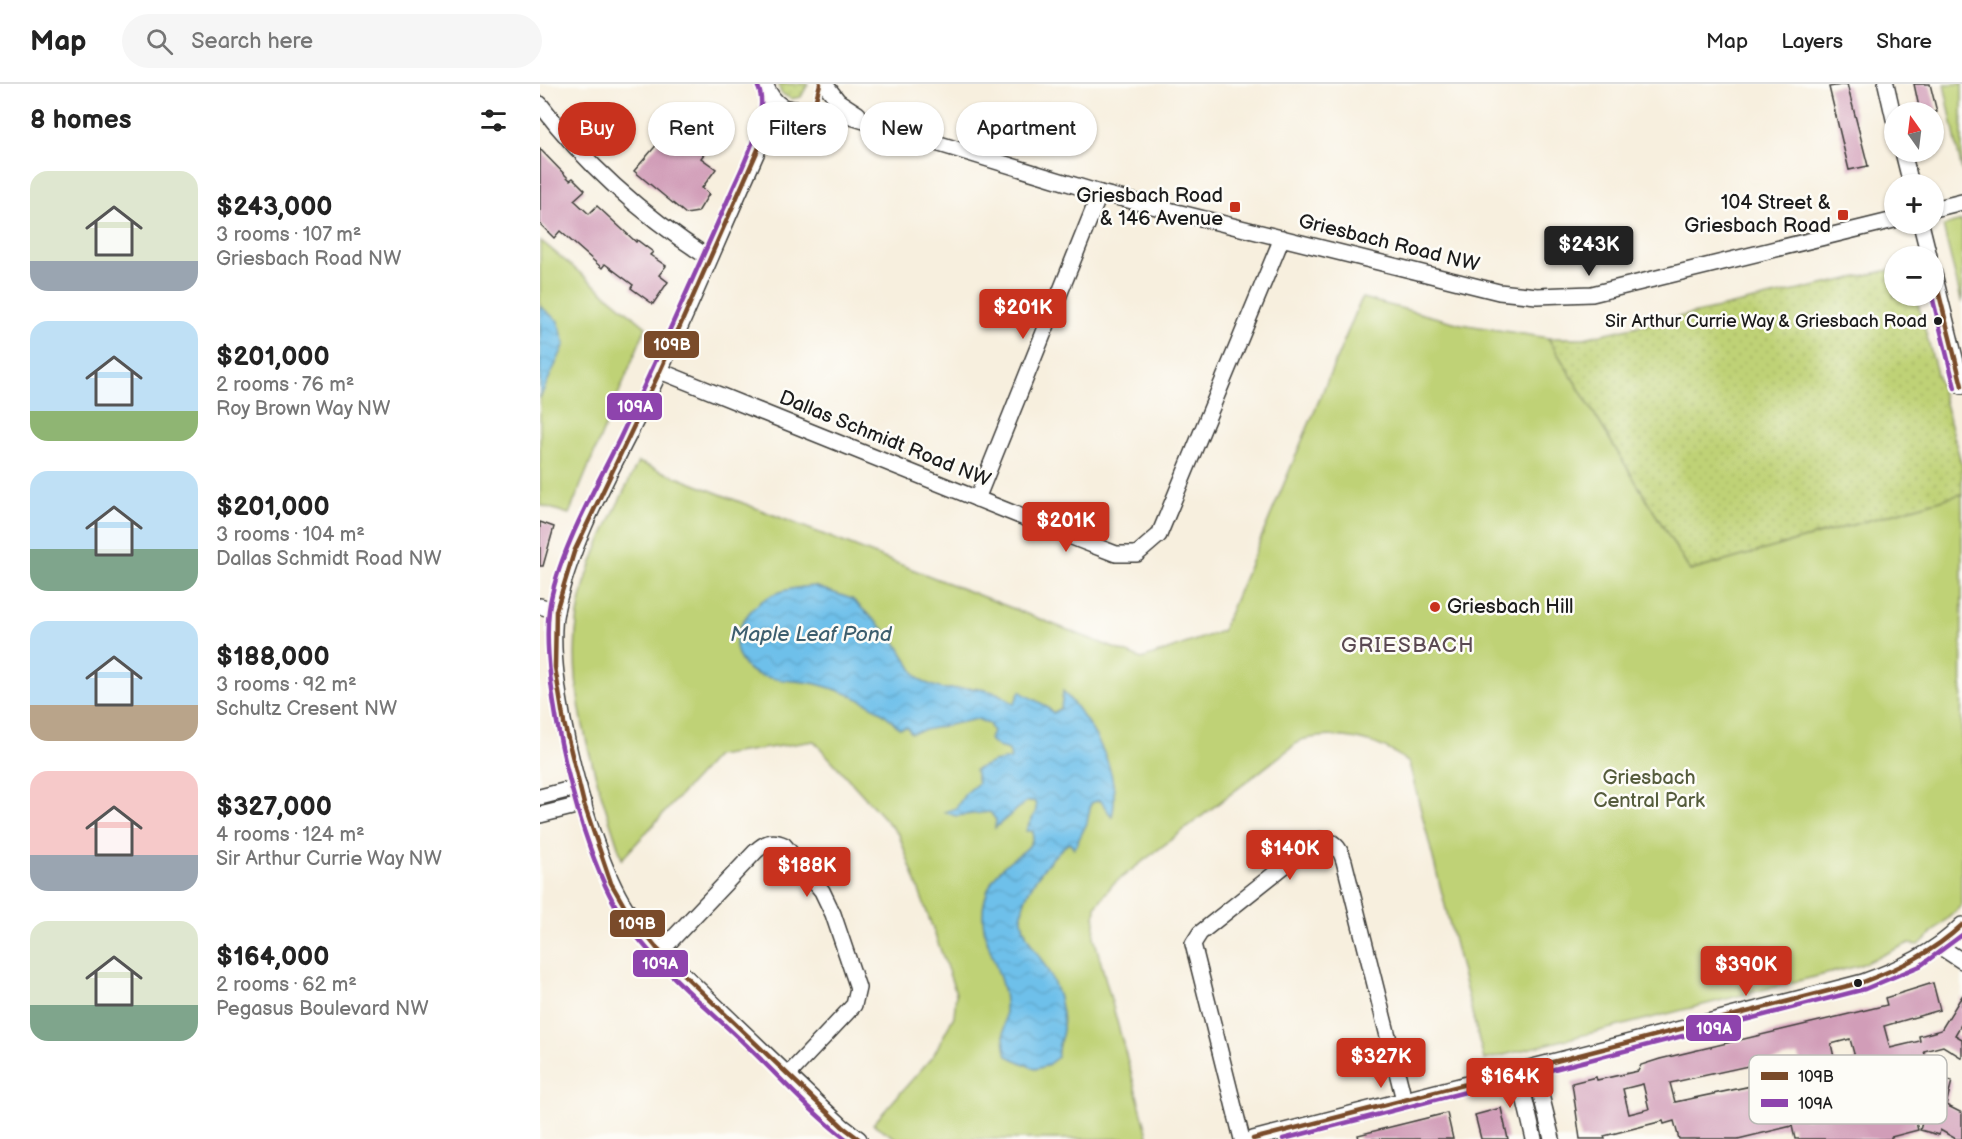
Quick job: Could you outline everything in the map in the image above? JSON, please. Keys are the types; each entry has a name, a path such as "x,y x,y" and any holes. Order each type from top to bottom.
{"street":[{"path":"814,102 820,84"},
{"name":"Griesbach Road NW","path":"825,84 838,101 860,114"},
{"path":"1886,84 1890,102"},
{"path":"768,89 778,102"},
{"path":"540,104 578,150 623,196 709,258"},
{"name":"Griesbach Road NW","path":"944,146 1100,194 1499,292 1566,296 1619,288 1884,222"},
{"path":"755,156 660,371 583,533 556,611 554,641 558,689 579,788 611,883 627,911 660,952 843,1127 859,1139"},
{"path":"977,499 1100,194"},
{"path":"1944,206 1962,202"},
{"name":"Dallas Schmidt Road NW","path":"660,371 1116,554 1137,554 1159,535 1282,238"},
{"path":"1942,306 1962,386"},
{"path":"540,606 556,611"},
{"path":"540,797 579,788"},
{"path":"540,815 584,804"},
{"path":"1242,1139 1193,944 1200,933 1317,840 1330,841 1337,846 1344,861 1404,1100"},
{"path":"660,952 765,843 777,842 784,845 822,891 833,914 858,988 854,1005 788,1075"},
{"path":"1253,1139 1863,982 1909,963 1939,946 1960,930"},
{"path":"1939,946 1962,961"},
{"path":"1534,1067 1552,1139"},
{"path":"1518,1071 1534,1139"}],"green space":[{"path":"778,84 808,84 801,97 791,99 781,93"},
{"path":"1944,84 1962,84 1962,172"},
{"path":"1962,221 1962,304 1944,230 1944,226"},
{"path":"540,240 646,327 569,514 540,505"},
{"path":"1884,271 1884,306 1919,306 1962,466 1962,494 1690,571 1548,338 1584,338"},
{"name":"Griesbach Central Park","path":"1362,298 1461,324 1548,338 1690,571 1962,494 1961,906 1919,945 1907,944 1858,966 1484,1060 1409,763 1385,748 1358,739 1329,736 1301,740 1112,885 1096,906 1094,937 1149,1139 897,1139 873,1124 933,1056 954,1016 956,993 899,835 814,741 716,756 622,859 600,792 582,723 575,653 577,618 590,567 638,462 1142,659 1222,631"}],"water":[{"path":"540,306 558,321 565,344 540,398"},
{"name":"Maple Leaf Pond","path":"814,586 852,599 894,639 917,677 923,682 942,689 977,688 997,693 1014,704 1020,691 1053,713 1061,708 1063,691 1084,718 1103,750 1113,783 1112,817 1100,800 1091,803 1087,823 1074,849 1070,843 1067,845 1041,872 1028,893 1022,910 1023,924 1028,937 1052,979 1062,1014 1063,1030 1058,1057 1046,1066 1035,1069 1007,1056 1004,1039 1004,993 983,923 985,899 993,880 1010,860 1028,847 1031,842 1033,831 1026,831 1035,812 1036,804 1034,801 1026,802 995,828 996,820 990,812 956,816 944,812 956,808 965,794 978,783 975,770 993,762 1011,759 1009,750 998,747 989,739 993,732 989,724 977,719 911,733 907,727 899,728 883,713 863,701 841,692 820,685 772,678 750,670 742,662 736,646 738,631 746,617 770,596 787,590"}],"building":[{"path":"1847,84 1868,166 1849,170 1829,87"},
{"path":"1914,84 1930,84 1934,102 1918,102"},
{"path":"540,149 570,180 573,178 585,190 574,200 589,214 597,206 636,242 637,240 653,252 650,255 666,266 659,275 668,282 653,304 605,264 602,268 560,231 554,238 540,224"},
{"path":"648,155 702,156 701,158 716,169 702,188 709,194 698,212 686,214 634,171"},
{"path":"540,522 554,527 543,566 540,566"},
{"path":"1933,983 1940,1010 1884,1026 1890,1048 1920,1041 1919,1036 1941,1030 1962,996 1962,1023 1955,1035 1962,1039 1962,1058 1943,1046 1924,1051 1925,1055 1854,1055 1850,1039 1831,1044 1834,1055 1749,1055 1749,1066 1670,1083 1675,1102 1749,1086 1749,1124 1916,1124 1918,1130 1891,1137 1891,1139 1795,1139 1792,1126 1738,1139 1679,1139 1674,1121 1664,1124 1663,1121 1604,1136 1605,1139 1580,1139 1572,1083 1638,1071 1641,1065 1660,1059 1887,1005 1885,998","holes":["1643,1084 1649,1109 1629,1114 1623,1089"]},
{"path":"1947,1080 1952,1081 1947,1101"},
{"path":"1947,1106 1962,1113 1962,1139 1956,1139 1940,1130 1939,1135 1920,1130 1922,1124 1947,1124"},
{"path":"1501,1108 1508,1139 1481,1139 1475,1115"},
{"path":"1447,1113 1453,1139 1359,1139 1358,1135"}],"transit line":[{"name":"109B","path":"820,84 815,103 802,110 792,110 760,145 660,371 574,552 556,611 555,667 564,723 584,804 611,883 627,911 660,952 843,1127 859,1139"},
{"name":"109A","path":"758,87 761,111 747,156 634,408 568,545 553,589 549,610 548,642 551,680 566,766 578,809 605,885 620,913 662,966 807,1105 846,1139"},
{"name":"109A","path":"1934,306 1955,388"},
{"name":"109B","path":"1942,306 1962,386"},
{"name":"109B","path":"1253,1139 1863,982 1916,958 1940,943 1962,925"},
{"name":"109A","path":"1283,1139 1865,989 1920,966 1962,935"}],"place":[{"name":"Griesbach Road & 146 Avenue","path":"1235,207"},
{"name":"104 Street & Griesbach Road","path":"1843,215"},
{"name":"Sir Arthur Currie Way & Griesbach Road","path":"1938,321"},
{"name":"Griesbach Hill","path":"1435,607"}],"district":[{"name":"GRIESBACH","path":"1408,645"}]}
